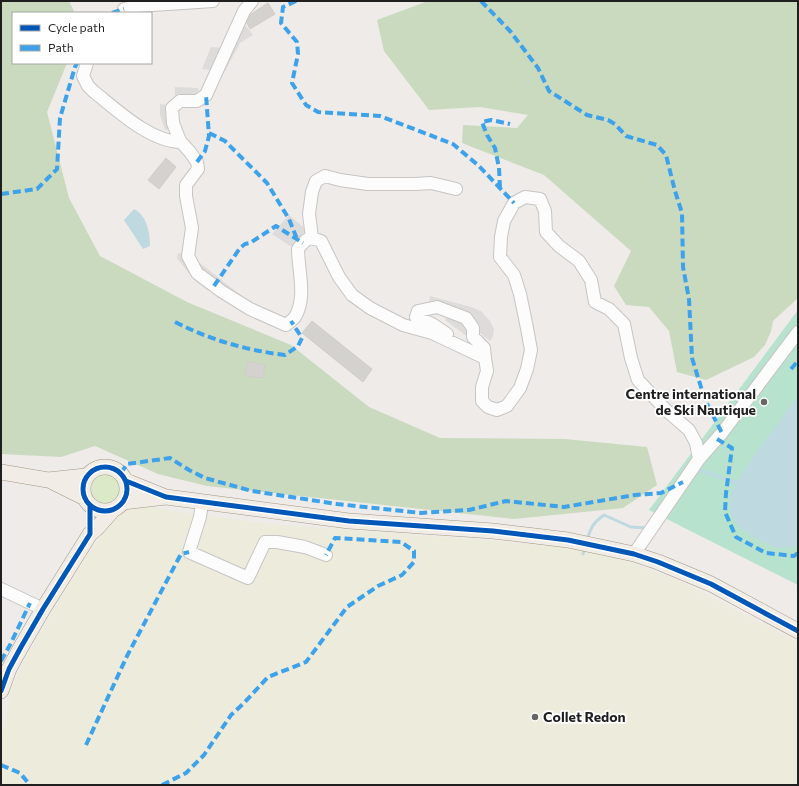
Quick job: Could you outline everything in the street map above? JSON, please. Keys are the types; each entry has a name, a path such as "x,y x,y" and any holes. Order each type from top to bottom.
{"main road":[{"path":"1,691 9,669 43,609 90,534 118,506 127,493 126,481 121,473 111,467 102,466 94,469 86,476 83,486 83,494 87,502 90,534"},
{"path":"1,472 48,480 86,476"},
{"path":"48,480 87,502 98,510 105,511 118,506 166,498"},
{"path":"126,481 166,498 349,521 493,531 568,540 634,554 658,562 711,584 798,631"}],"lane":[{"path":"124,8 213,1"},
{"path":"252,1 244,11 206,96 197,101 180,101 172,108 173,123 181,142 197,162 198,169 186,185 186,196 192,228 188,256 197,273 221,292 250,309 286,325 295,318 301,304 298,249 305,240 312,238 321,241 339,277 352,295 370,308 403,324 432,333 485,358"},
{"path":"87,64 83,76 88,86 93,91 138,127 173,142 181,142"},
{"path":"312,238 309,214 312,192 316,181 325,176 368,184 431,183 456,189"},
{"path":"452,342 446,332 416,317 418,311 437,307 466,318 473,328 473,337 484,348 487,371 482,387 482,401 488,407 497,410 507,406 520,388 528,369 531,350 520,294 514,275 500,257 501,237 504,220 514,203 525,198 540,200 545,211 546,232 559,246 579,261 590,280 595,302 609,310 624,324 631,358 638,380 666,410 689,430 696,443 699,459"},
{"path":"634,554 699,459 722,433 798,332"},
{"path":"202,503 200,517 188,552 248,578 265,542 278,542 305,546 326,555"},
{"path":"1,589 43,609"}],"shaded area":[{"path":"242,21 253,35 240,43 225,71 202,69 211,47 224,48"},
{"path":"175,87 198,88 201,98 172,108 175,129 165,130 160,115 160,104 168,105 170,100 175,98"},
{"path":"289,215 307,230 295,249 272,234"},
{"path":"178,253 186,254 197,266 200,263 252,304 259,319 243,313 217,293 207,290 195,281 177,258"},
{"path":"430,296 481,311 490,321 494,329 493,336 490,341 477,331 468,337 445,320 448,316 429,304"},
{"path":"131,504 270,524 494,541 600,551 679,581 798,642 798,785 1,785 1,733 4,728 11,689 25,659 76,572 114,518"}],"green space":[{"path":"1,1 69,1 74,12 12,12 12,64 67,64 47,112 69,198 100,256 187,302 291,345 369,407 440,438 565,439 647,447 657,485 623,508 514,519 207,486 158,474 95,446 61,457 1,454"},
{"path":"428,1 798,1 798,296 797,299 773,321 771,331 765,345 754,357 706,380 677,372 669,331 649,307 626,305 614,286 631,251 544,175 462,143 463,125 517,128 528,115 480,107 429,110 384,51 377,20"},
{"name":"Centre international de Ski Nautique","path":"798,310 798,585 649,510"},
{"path":"102,473 108,473 117,477 121,489 117,501 108,505 102,505 93,501 89,492 89,486 93,477"}],"water":[{"path":"134,209 142,216 147,225 150,246 143,249 124,220"},
{"path":"798,396 798,546 777,548 752,537 738,526 730,511 732,490 751,460"}],"building":[{"path":"268,3 275,14 250,29 247,23 250,15"},
{"path":"166,158 176,167 159,189 148,180"},
{"path":"312,321 372,369 363,382 302,333"},
{"path":"247,361 265,365 263,378 245,376"}],"waterway":[{"path":"696,474 699,470 737,483"},
{"path":"587,540 597,520 604,515 631,527 648,528"},
{"path":"583,554 585,547"}],"marked path":[{"path":"296,1 283,7 281,23 297,42 298,54 292,83 306,105 318,112 380,116 453,144 479,166 514,203"},
{"path":"481,1 510,31 538,68 549,91 587,115 608,120 615,124 626,136 657,145 666,155 682,213 683,267 689,299 692,358 705,400 722,433"},
{"path":"115,12 124,9"},
{"path":"1,194 37,189 57,169 60,118 76,64"},
{"path":"197,162 205,151 209,136 206,95"},
{"path":"500,188 499,168 495,148 487,135 482,122 491,120 510,124"},
{"path":"209,133 225,141 267,183 289,219 297,239"},
{"path":"214,286 240,248 276,226 303,243"},
{"path":"175,322 202,334 228,343 285,355 298,346 302,338 291,321"},
{"path":"791,369 798,361"},
{"path":"717,439 732,448 725,512 736,537 766,553 794,556 798,553"},
{"path":"121,473 127,464 170,458 205,478 252,491 337,504 421,513 469,510 506,501 564,507 635,495 661,493 683,482"},
{"path":"162,785 186,773 204,755 231,715 268,677 306,662 347,607 378,586 402,575 414,562 414,551 401,542 335,538 326,555"},
{"path":"86,745 127,656 181,554 189,552"},
{"path":"1,661 30,603"},
{"path":"1,765 20,773 30,785"}],"cycle path":[{"path":"101,467 109,467 121,473 127,485 127,489 127,493 121,505 109,511 101,511 89,505 83,493 83,485 89,473 101,467"},
{"path":"126,481 166,497 349,521 493,531 568,540 634,554 658,562 711,584 798,631"},
{"path":"1,691 9,669 21,647 90,534 90,505"}],"place":[{"name":"Centre international de Ski Nautique","path":"764,402"},
{"name":"Collet Redon","path":"535,717"}]}
